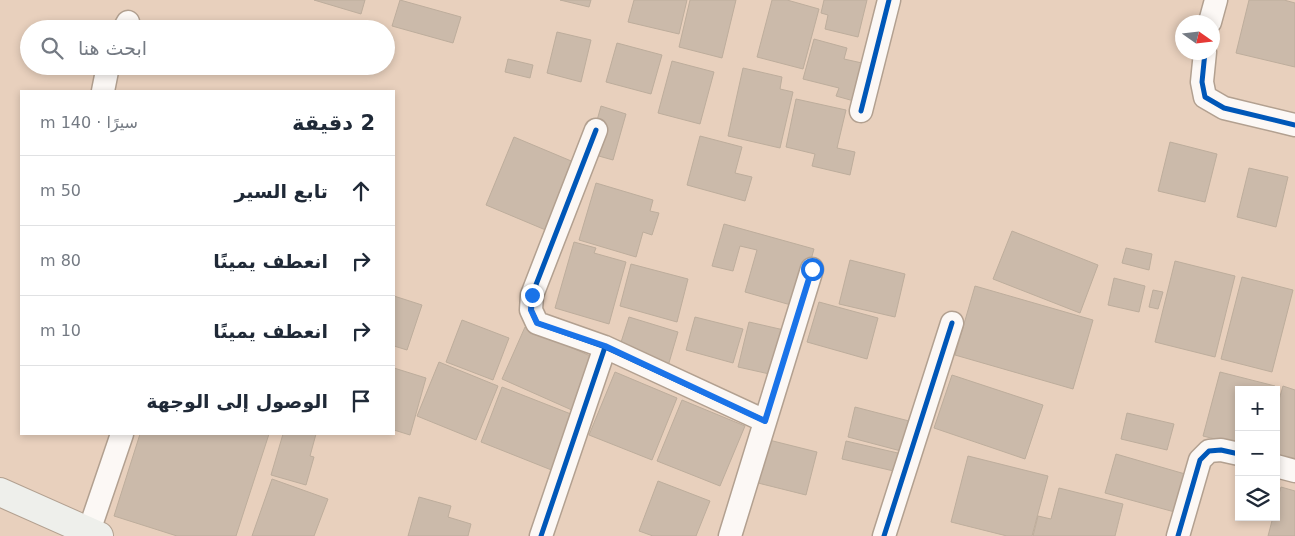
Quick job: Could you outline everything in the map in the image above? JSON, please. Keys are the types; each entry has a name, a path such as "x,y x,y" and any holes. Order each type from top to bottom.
{"main road":[{"path":"0,492 94,533"}],"street":[{"path":"862,111 888,0"},
{"path":"1212,15 1216,0"},
{"path":"1204,60 1202,82 1205,97 1224,108 1295,125"},
{"path":"103,90 106,75"},
{"path":"596,130 532,295 531,310 537,323 605,346 765,421"},
{"path":"730,536 812,269"},
{"path":"884,536 952,323"},
{"path":"541,536 605,346"},
{"path":"94,533 122,435"},
{"path":"1178,536 1200,460 1209,451 1221,450 1235,453"},
{"path":"1280,467 1295,472"}],"building":[{"path":"314,0 365,0 361,14"},
{"path":"400,0 461,17 453,43 395,27 394,20"},
{"path":"560,0 591,0 589,7"},
{"path":"634,0 687,0 679,34 628,22"},
{"path":"690,0 736,0 722,58 679,47"},
{"path":"772,0 787,0 819,9 803,69 757,57"},
{"path":"824,0 867,0 858,37 825,29 828,15 821,13"},
{"path":"1249,0 1284,0 1295,3 1295,67 1236,53"},
{"path":"557,32 591,40 581,82 547,73"},
{"path":"814,39 847,48 844,59 862,63 861,103 836,96 839,88 803,79"},
{"path":"617,43 662,55 651,94 606,82"},
{"path":"508,59 533,65 530,78 505,72"},
{"path":"672,61 714,72 700,124 658,113"},
{"path":"743,68 782,77 780,89 793,92 780,148 728,136"},
{"path":"796,99 846,110 837,148 855,152 850,175 812,166 815,154 786,147"},
{"path":"601,106 626,114 613,160 588,153"},
{"path":"700,136 742,147 735,173 752,177 745,201 687,185"},
{"path":"514,137 576,163 548,231 486,205"},
{"path":"1170,142 1217,154 1205,202 1158,191"},
{"path":"1249,168 1288,177 1276,227 1237,217"},
{"path":"596,183 653,200 650,211 659,213 652,235 643,232 636,257 579,240"},
{"path":"724,224 814,249 798,307 745,292 757,250 740,246 733,271 712,266"},
{"path":"1012,231 1098,265 1080,313 993,279"},
{"path":"574,242 596,248 594,253 626,262 609,324 555,308"},
{"path":"1126,248 1152,254 1149,270 1122,263"},
{"path":"850,260 905,274 895,317 839,304"},
{"path":"1175,261 1235,276 1215,357 1155,342"},
{"path":"631,264 688,279 677,322 620,306"},
{"path":"1242,277 1293,290 1272,372 1221,359"},
{"path":"1114,278 1145,286 1139,312 1108,305"},
{"path":"975,286 1093,320 1073,389 955,355"},
{"path":"1153,290 1163,292 1158,309 1149,307"},
{"path":"395,296 422,305 407,350 395,346"},
{"path":"819,302 878,318 867,359 807,342"},
{"path":"629,317 678,332 666,373 616,358"},
{"path":"695,317 743,329 733,363 686,350"},
{"path":"462,320 509,338 493,380 446,362"},
{"path":"749,322 784,330 774,375 738,367"},
{"path":"525,327 597,359 574,411 502,379"},
{"path":"439,362 498,386 476,440 417,416"},
{"path":"395,368 426,378 410,435 395,430"},
{"path":"615,372 677,398 652,460 589,435"},
{"path":"1220,372 1275,386 1235,386 1235,444 1203,436"},
{"path":"952,375 1043,405 1025,459 934,428"},
{"path":"1283,386 1295,390 1295,462 1280,458 1280,396"},
{"path":"502,387 576,416 554,471 481,442"},
{"path":"682,400 745,426 720,486 657,461"},
{"path":"855,407 909,421 901,451 848,437"},
{"path":"1127,413 1174,424 1167,450 1121,439"},
{"path":"140,435 269,435 236,536 177,536 114,516"},
{"path":"283,435 316,435 310,456 314,457 306,485 271,475"},
{"path":"769,440 817,452 806,495 758,483"},
{"path":"846,441 902,454 898,472 842,459"},
{"path":"1116,454 1192,476 1182,514 1105,493"},
{"path":"968,456 1048,476 1032,536 1007,536 951,522"},
{"path":"272,479 328,499 314,536 252,536"},
{"path":"658,481 710,501 696,536 653,536 639,531"},
{"path":"1281,487 1295,491 1295,536 1268,536 1272,521 1280,521"},
{"path":"1059,488 1123,504 1115,536 1033,536 1038,516 1051,519"},
{"path":"419,497 451,506 448,517 471,524 468,536 408,536"}],"cycle path":[{"path":"861,111 889,0"},
{"path":"1204,60 1202,82 1205,97 1224,108 1295,125"},
{"path":"596,130 532,295 531,310 537,323 605,347 765,421"},
{"path":"884,536 952,323"},
{"path":"541,536 605,347"},
{"path":"1178,536 1200,460 1209,451 1221,450 1235,453"}],"route":[{"path":"532,295 531,310 537,323 605,346 765,421 812,269"}]}
